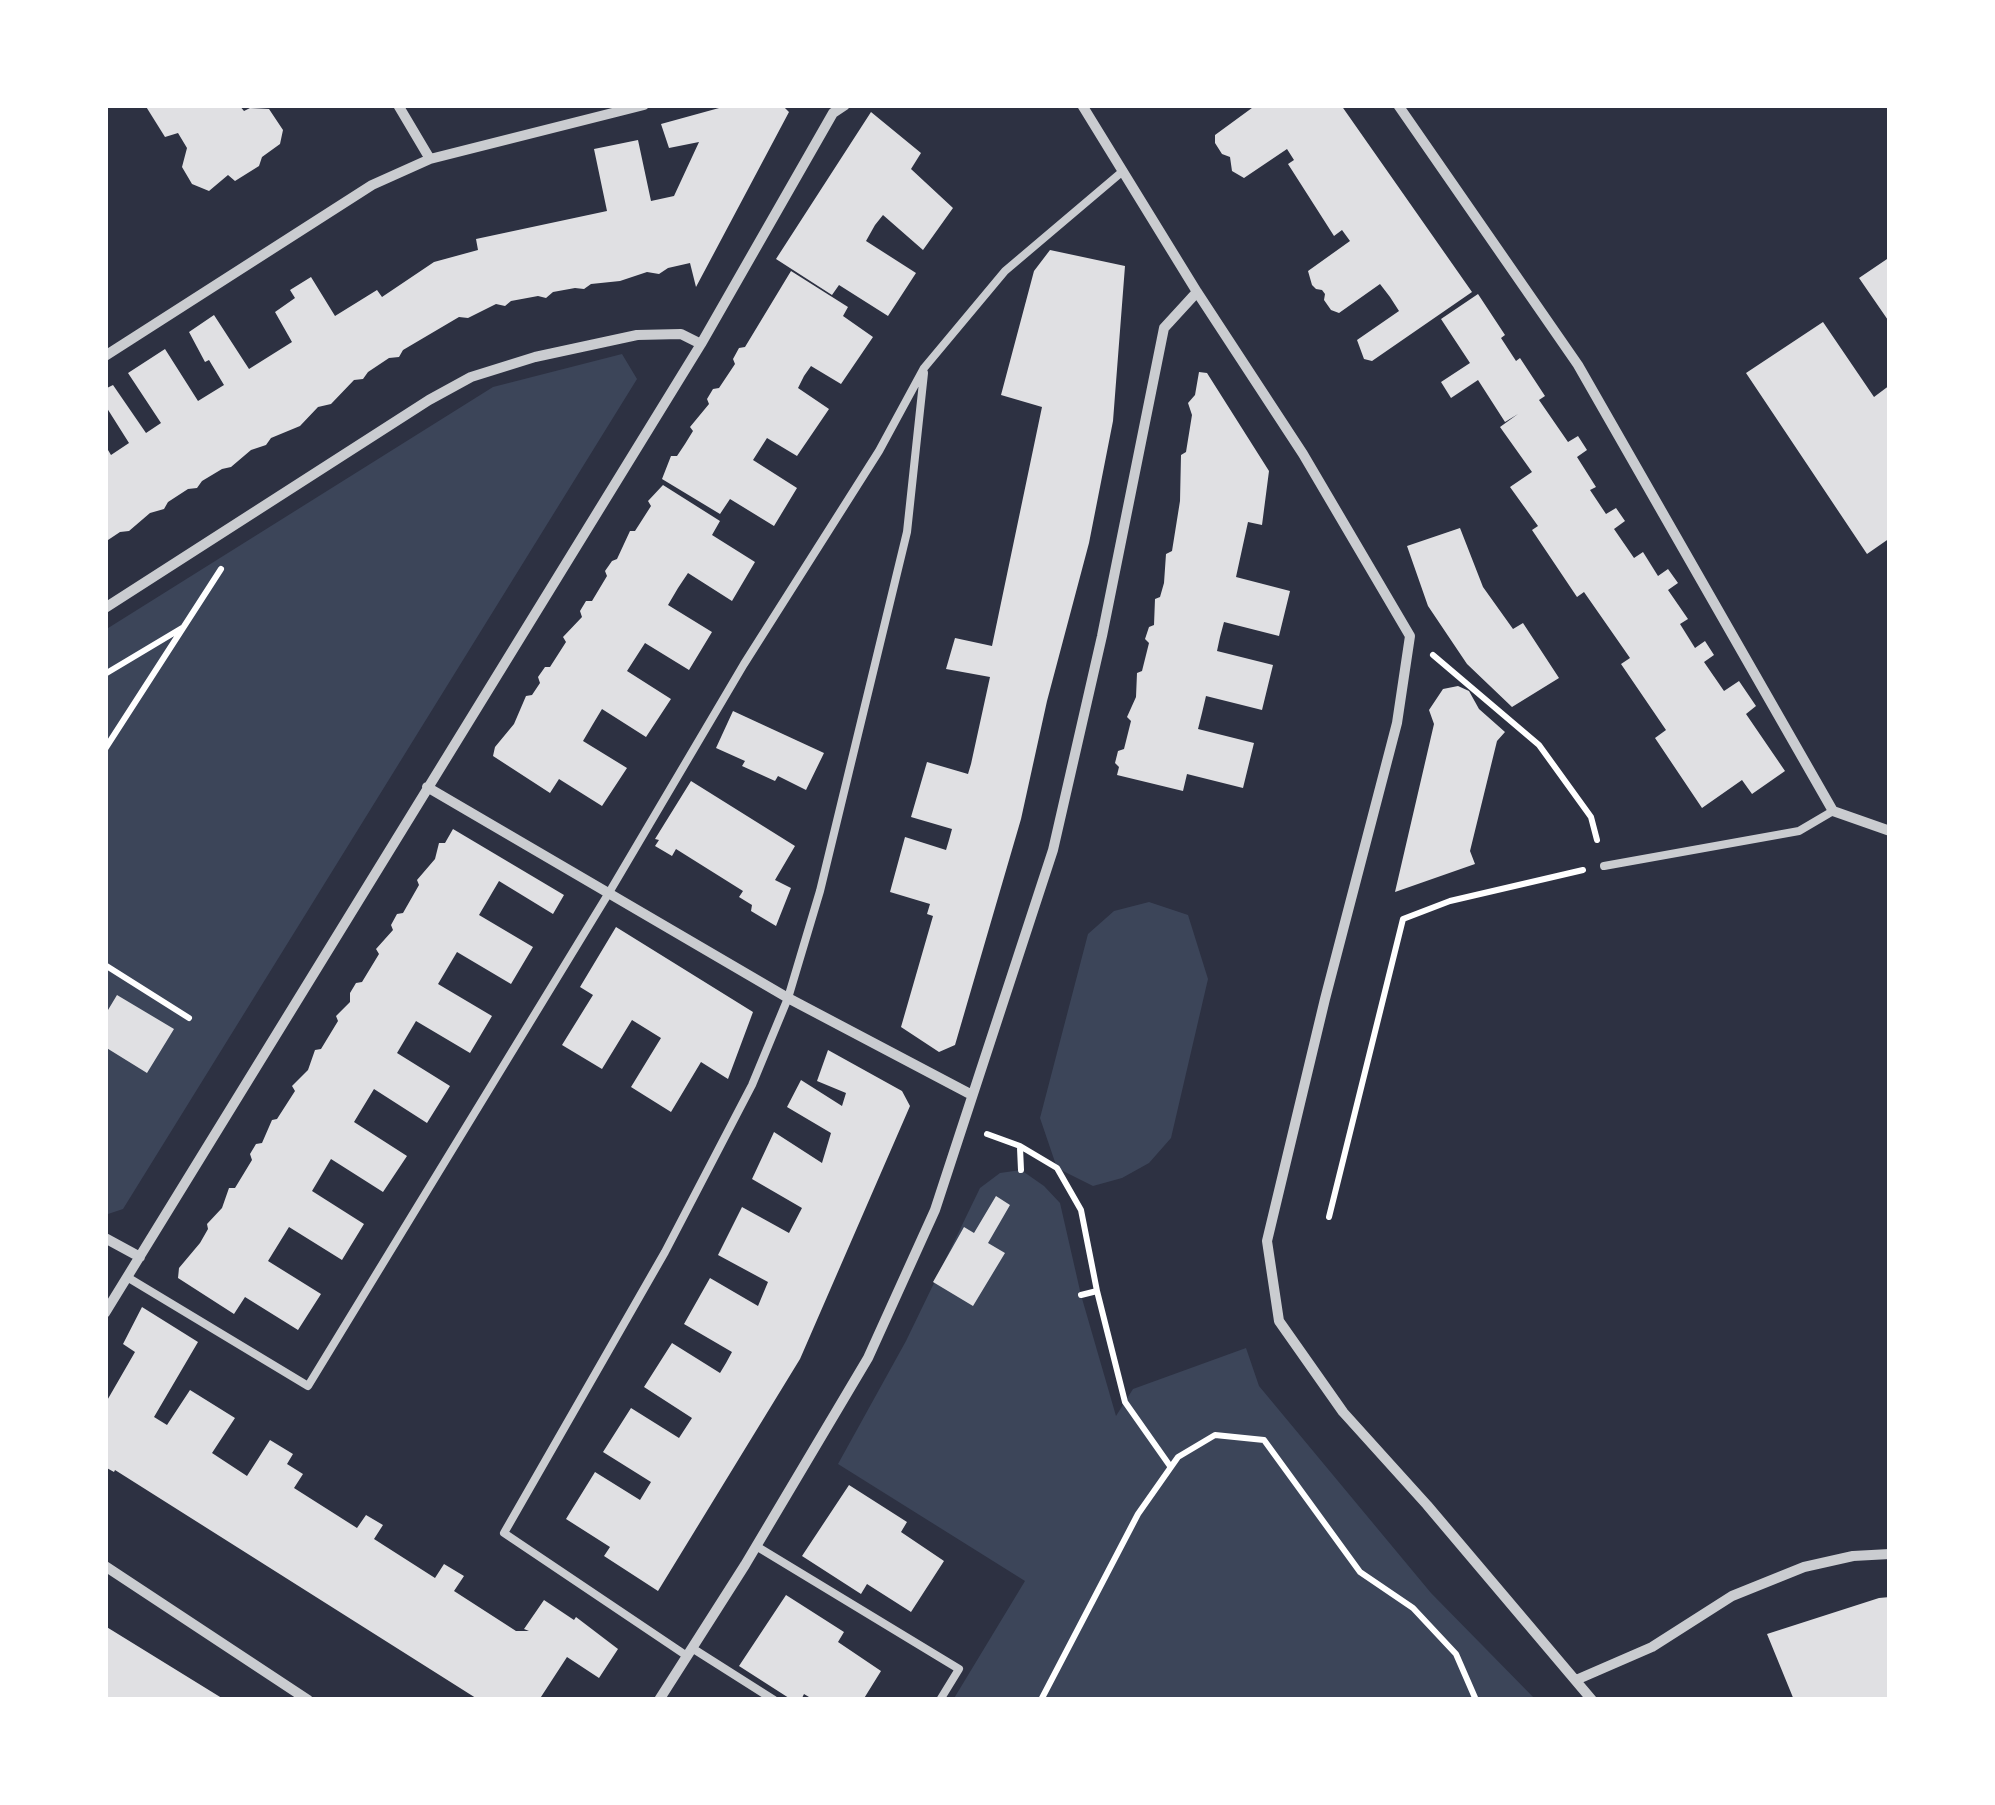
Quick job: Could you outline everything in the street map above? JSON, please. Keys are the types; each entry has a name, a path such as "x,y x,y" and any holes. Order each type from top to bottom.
{"street":[{"path":"398,105 430,159"},
{"path":"105,356 372,186 430,159 644,105"},
{"path":"824,105 834,114"},
{"path":"105,1314 701,344 834,114 845,105"},
{"path":"1082,105 1303,454 1408,633 1398,723 1267,1240 1279,1321 1343,1412 1592,1700"},
{"path":"1398,105 1578,365 1833,811 1890,831"},
{"path":"658,1700 868,1358 935,1210 1053,850 1102,636 1164,328 1197,292"},
{"path":"105,608 471,377 535,357 637,334 681,334 701,344"},
{"path":"426,787 788,998 972,1095"},
{"path":"105,1238 140,1257"},
{"path":"1576,1680 1652,1647 1732,1596 1786,1574 1853,1556 1890,1554"},
{"path":"105,1566 308,1700"}],"lane":[{"path":"127,1277 308,1386 744,664 879,451 924,368 1005,271 1122,172"},
{"path":"774,1700 689,1652 504,1533 666,1252 752,1085 788,998 820,892 907,532 924,368"},
{"path":"1604,866 1799,831 1833,811"},
{"path":"756,1546 959,1668 940,1700"}],"path":[{"path":"105,749 223,566 212,540"},
{"path":"105,674 183,627"},
{"path":"1330,1217 1403,920 1450,901 1604,866 1591,816 1538,745 1408,633"},
{"path":"105,965 189,1018"},
{"path":"962,1126 1020,1146 1057,1168 1081,1210 1125,1402 1170,1467"},
{"path":"1020,1146 1021,1170"},
{"path":"1081,1296 1097,1291"},
{"path":"1041,1700 1138,1514 1178,1458 1216,1435 1264,1440 1360,1572 1413,1608 1456,1654 1476,1700"}],"shaded area":[{"path":"622,354 637,379 123,1209 105,1215 105,630 493,387"},
{"path":"1149,902 1188,915 1208,979 1171,1138 1149,1163 1122,1178 1093,1186 1057,1168 1040,1118 1088,934 1114,911"},
{"path":"1021,1170 1060,1203 1081,1295 1116,1416 1133,1389 1246,1348 1259,1386 1431,1593 1536,1700 953,1700 1025,1581 838,1464 906,1341 980,1188 1000,1173"}],"building":[{"path":"145,105 239,105 244,111 269,109 283,130 280,144 262,157 259,166 235,181 228,175 209,191 192,184 182,167 187,148 178,133 165,137"},
{"path":"730,105 782,105 789,112 696,287 690,263 659,274 647,272 620,281 591,284 584,289 553,292 546,298 511,301 505,306 496,304 468,318 459,317 403,350 399,357 389,358 363,379 354,380 331,404 318,407 300,426 271,438 231,467 168,502 164,509 150,513 129,531 105,542 105,445 111,455 129,443 105,405 105,389 113,385 146,433 161,423 128,373 165,349 198,401 224,385 209,360 205,362 189,332 214,315 249,369 292,342 275,312 295,298 290,290 311,277 335,316 377,290 382,297 434,262 478,250 476,239 607,211 594,149 638,140 651,201 674,196 699,142 669,148 661,124"},
{"path":"1256,105 1341,105 1472,292 1372,361 1364,359 1357,340 1399,311 1390,297 1380,284 1339,313 1331,310 1322,290 1312,285 1308,271 1350,241 1342,230 1334,236 1288,164 1294,160 1287,149 1244,178 1232,171 1230,157 1222,154 1215,143 1215,135"},
{"path":"871,112 921,153 911,169 953,208 923,250 883,215 875,225 866,241 916,273 888,316 839,285 832,295 776,259"},
{"path":"1050,250 1125,266 1113,421 1089,543 1021,819 955,1045 939,1052 901,1027 933,916 927,914 930,904 890,892 905,837 946,850 949,840 952,829 911,817 927,762 968,774 971,764 990,677 946,669 955,638 992,646 1042,407 1001,395 1034,271"},
{"path":"1890,257 1890,323 1859,278"},
{"path":"791,271 848,307 843,316 873,337 841,384 811,366 804,376 798,388 829,409 797,456 767,438 753,460 797,488 774,526 730,499 720,514 662,479 671,456 677,456 685,444 693,431 690,427 709,404 707,399 713,389 719,388 735,364 733,359 739,348 745,347"},
{"path":"1478,294 1505,335 1501,338 1516,361 1520,358 1545,396 1539,400 1568,442 1578,436 1587,450 1577,457 1596,487 1590,490 1606,514 1616,508 1625,521 1614,529 1634,558 1643,552 1658,576 1668,569 1678,583 1668,590 1688,619 1680,624 1695,648 1705,641 1714,655 1704,662 1724,691 1739,681 1756,706 1746,714 1785,771 1752,794 1742,780 1702,808 1655,738 1666,730 1621,664 1630,658 1584,592 1577,597 1532,530 1538,526 1510,487 1532,472 1500,427 1518,414 1505,422 1478,380 1451,398 1441,382 1470,363 1441,319"},
{"path":"1823,322 1874,397 1890,385 1890,538 1867,554 1746,373"},
{"path":"1199,372 1207,373 1269,471 1262,525 1248,522 1236,577 1290,591 1279,636 1224,622 1220,637 1217,651 1273,665 1262,710 1206,696 1198,729 1254,743 1243,788 1187,774 1183,791 1117,775 1119,767 1115,763 1118,751 1124,749 1131,721 1127,717 1136,697 1137,673 1142,671 1149,643 1145,639 1149,627 1154,625 1155,599 1160,597 1164,583 1166,554 1172,551 1180,501 1181,455 1186,452 1192,415 1188,403 1195,395"},
{"path":"663,485 720,521 712,535 755,562 732,601 688,573 678,588 668,605 712,632 689,670 645,643 627,671 671,699 646,737 602,709 583,741 627,768 602,806 559,779 550,793 493,756 495,747 514,724 526,696 532,695 540,683 538,677 545,667 550,667 566,642 563,637 582,617 580,611 586,601 592,601 607,576 605,571 651,506 648,501"},
{"path":"1460,528 1483,587 1513,629 1523,623 1559,678 1512,707 1467,664 1428,606 1407,546"},
{"path":"1458,686 1469,691 1479,709 1505,732 1497,741 1470,851 1475,864 1395,892 1434,724 1429,710 1443,689"},
{"path":"733,711 824,753 806,790 778,776 775,781 742,766 745,761 716,748"},
{"path":"691,781 795,846 775,880 791,888 776,926 751,911 752,905 739,897 743,891 676,849 672,856 655,846 659,840 655,839"},
{"path":"453,829 564,895 553,914 499,881 479,915 533,947 511,984 457,952 438,984 492,1016 470,1053 416,1021 397,1053 450,1086 427,1123 374,1089 354,1122 407,1156 383,1192 331,1159 312,1191 364,1224 342,1260 289,1227 268,1261 321,1294 298,1330 245,1297 234,1314 178,1278 179,1268 222,1208 229,1188 235,1188 252,1160 250,1154 256,1144 262,1143 272,1120 277,1119 295,1091 292,1086 308,1070 315,1050 321,1049 338,1021 336,1016 350,1002 356,983 362,982 379,954 376,949 393,930 391,925 397,914 403,913 419,885 417,880 435,859 439,843 445,843"},
{"path":"616,927 753,1012 728,1079 701,1062 671,1112 631,1087 661,1038 632,1020 602,1069 562,1045 593,995 580,987"},
{"path":"117,995 174,1029 147,1073 105,1047 105,1015"},
{"path":"828,1050 902,1091 910,1106 800,1359 658,1591 604,1556 610,1547 566,1519 595,1472 640,1500 651,1482 603,1452 631,1408 679,1438 692,1418 644,1387 672,1343 720,1373 726,1363 732,1352 684,1324 710,1278 758,1306 768,1282 718,1255 742,1207 789,1233 802,1208 752,1179 774,1132 822,1163 831,1133 787,1107 801,1080 842,1106 846,1093 817,1081"},
{"path":"996,1196 1010,1205 988,1243 1005,1253 973,1306 933,1282 964,1227 974,1233"},
{"path":"142,1307 198,1342 154,1417 167,1425 190,1390 235,1418 212,1453 247,1476 270,1440 293,1454 287,1464 303,1474 294,1488 357,1528 366,1515 383,1525 374,1539 435,1578 444,1564 464,1576 454,1591 516,1631 529,1631 524,1629 544,1600 574,1620 576,1617 618,1649 599,1678 567,1657 539,1700 479,1700 105,1467 105,1404 135,1352 123,1344"},
{"path":"849,1485 907,1522 901,1532 944,1561 911,1612 867,1584 861,1594 802,1556"},
{"path":"786,1595 844,1632 838,1642 881,1671 863,1700 814,1700 804,1694 801,1700 792,1700 739,1666"},
{"path":"1890,1597 1890,1700 1794,1700 1767,1634"},
{"path":"105,1626 225,1700 105,1700"}]}
